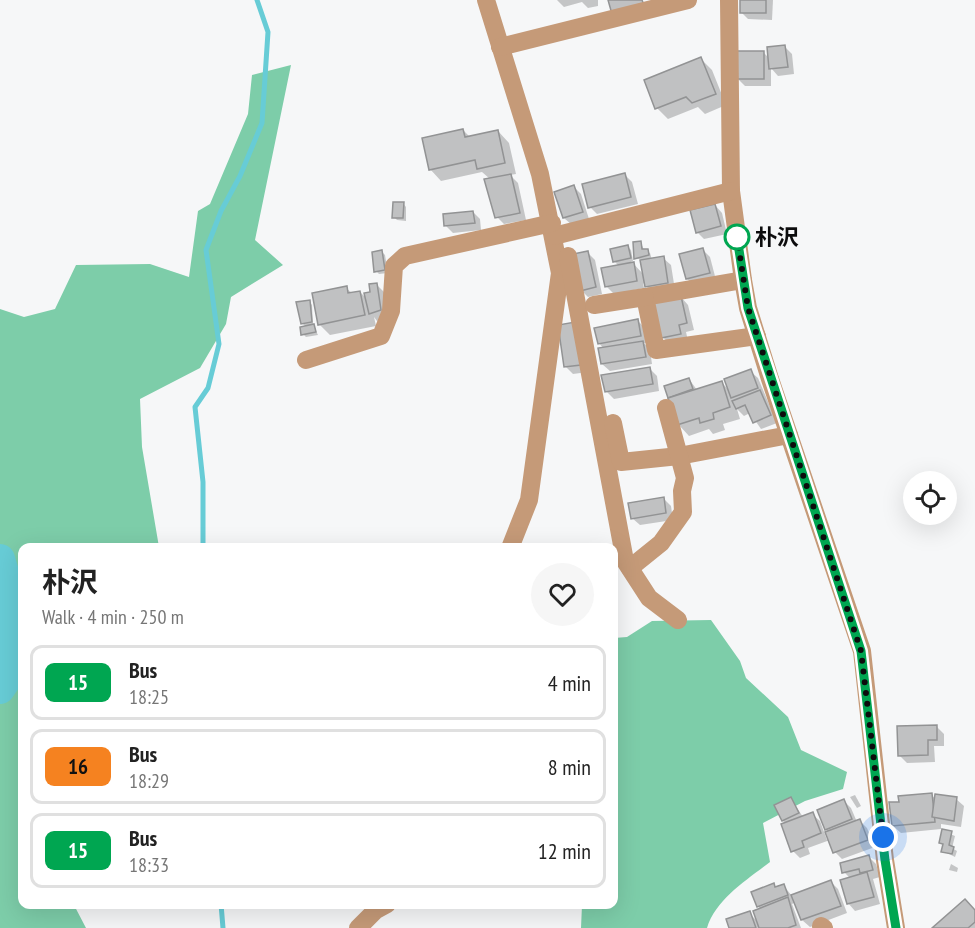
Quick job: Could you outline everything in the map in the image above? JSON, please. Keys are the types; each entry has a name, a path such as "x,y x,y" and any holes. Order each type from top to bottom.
{"street":[{"path":"486,0 556,231 623,550 630,568 649,598 678,620"},
{"path":"500,47 688,0"},
{"path":"729,0 731,191 743,280 757,336 861,651 885,860 896,928"},
{"path":"306,360 381,336 391,312 394,266 405,256 556,231 731,191"},
{"path":"512,543 529,500 559,283 556,231"},
{"path":"594,305 743,280"},
{"path":"645,297 656,350 757,336"},
{"path":"630,568 661,543 683,512 682,491 685,478 666,408"},
{"path":"613,423 621,462 680,456 789,435"},
{"path":"358,928 378,909"}],"green space":[{"path":"291,65 255,240 283,265 231,297 226,324 200,368 140,399 142,447 158,543 18,543 18,909 76,909 86,928 0,928 0,309 24,317 55,309 76,265 150,264 189,277 198,211 210,204 248,114 252,75"},
{"path":"711,620 740,661 746,678 788,717 801,750 847,772 843,789 805,801 763,823 770,862 725,899 717,908 707,928 581,928 582,909 618,909 618,638 627,637 652,621"}],"building":[{"path":"608,0 642,0 644,5 612,14"},
{"path":"740,0 766,0 766,13 740,13"},
{"path":"785,45 788,67 769,69 767,47"},
{"path":"736,51 764,51 764,79 736,79"},
{"path":"701,57 716,94 692,103 686,97 655,109 644,80"},
{"path":"463,129 465,137 498,130 505,163 477,169 475,160 429,170 422,138"},
{"path":"625,173 631,197 588,208 582,184"},
{"path":"511,174 520,213 495,218 484,179"},
{"path":"574,185 583,212 563,218 554,192"},
{"path":"393,202 404,202 403,218 392,218"},
{"path":"715,204 721,226 696,233 690,210"},
{"path":"473,211 475,223 444,226 443,214"},
{"path":"641,241 642,249 648,249 649,255 634,259 633,242"},
{"path":"628,245 631,258 613,262 610,249"},
{"path":"703,248 710,273 686,279 679,254"},
{"path":"382,250 385,270 374,272 372,252"},
{"path":"588,251 596,287 580,291 573,254"},
{"path":"664,256 668,283 645,287 640,260"},
{"path":"634,262 637,281 605,287 601,268"},
{"path":"377,283 381,310 369,314 364,293 370,292 369,284"},
{"path":"347,286 348,293 360,291 365,315 318,325 312,293"},
{"path":"681,296 687,323 679,325 681,334 661,338 653,302"},
{"path":"310,300 312,322 301,324 296,302"},
{"path":"638,319 641,336 598,344 594,328"},
{"path":"575,322 581,365 564,367 558,325"},
{"path":"314,324 316,332 301,335 300,327"},
{"path":"643,341 646,357 601,364 598,348"},
{"path":"650,367 653,384 605,392 601,375"},
{"path":"751,369 758,388 731,398 724,379"},
{"path":"689,378 693,389 668,398 664,386"},
{"path":"722,381 730,407 713,413 714,419 700,423 699,418 677,425 668,398"},
{"path":"760,390 771,415 753,423 745,405 736,409 732,401"},
{"path":"664,497 666,513 631,519 628,503"},
{"path":"937,725 937,740 928,740 928,755 898,756 897,726"},
{"path":"932,793 935,822 892,826 889,802 899,802 898,796"},
{"path":"935,794 957,797 954,821 932,817"},
{"path":"791,797 799,813 782,821 774,805"},
{"path":"844,799 852,819 825,830 817,810"},
{"path":"813,812 821,833 802,841 804,847 791,852 781,824"},
{"path":"860,819 868,840 833,853 825,832"},
{"path":"942,829 952,831 949,845 954,847 952,854 941,852 943,844 939,843"},
{"path":"869,855 873,870 860,873 859,869 842,873 840,863"},
{"path":"867,872 874,897 847,904 840,880"},
{"path":"831,880 841,906 801,920 791,895"},
{"path":"774,883 775,887 784,884 788,895 757,907 751,892"},
{"path":"788,897 796,925 788,928 759,928 753,911"},
{"path":"965,899 975,910 975,922 968,928 932,928"},
{"path":"750,911 756,928 729,928 726,919"}],"waterway":[{"path":"203,543 203,482 195,407 208,388 219,344 206,250 221,211 240,176 262,123 268,32 257,0"},
{"path":"0,559 14,607 11,673 0,689"},
{"path":"221,909 223,928"}],"bus line":[{"name":"15","path":"737,237 748,308 861,651 866,676 885,860 896,928"}],"place":[{"name":"朴沢","path":"737,237"}],"route":[{"path":"737,237 748,308 861,651 866,676 883,837"}]}
